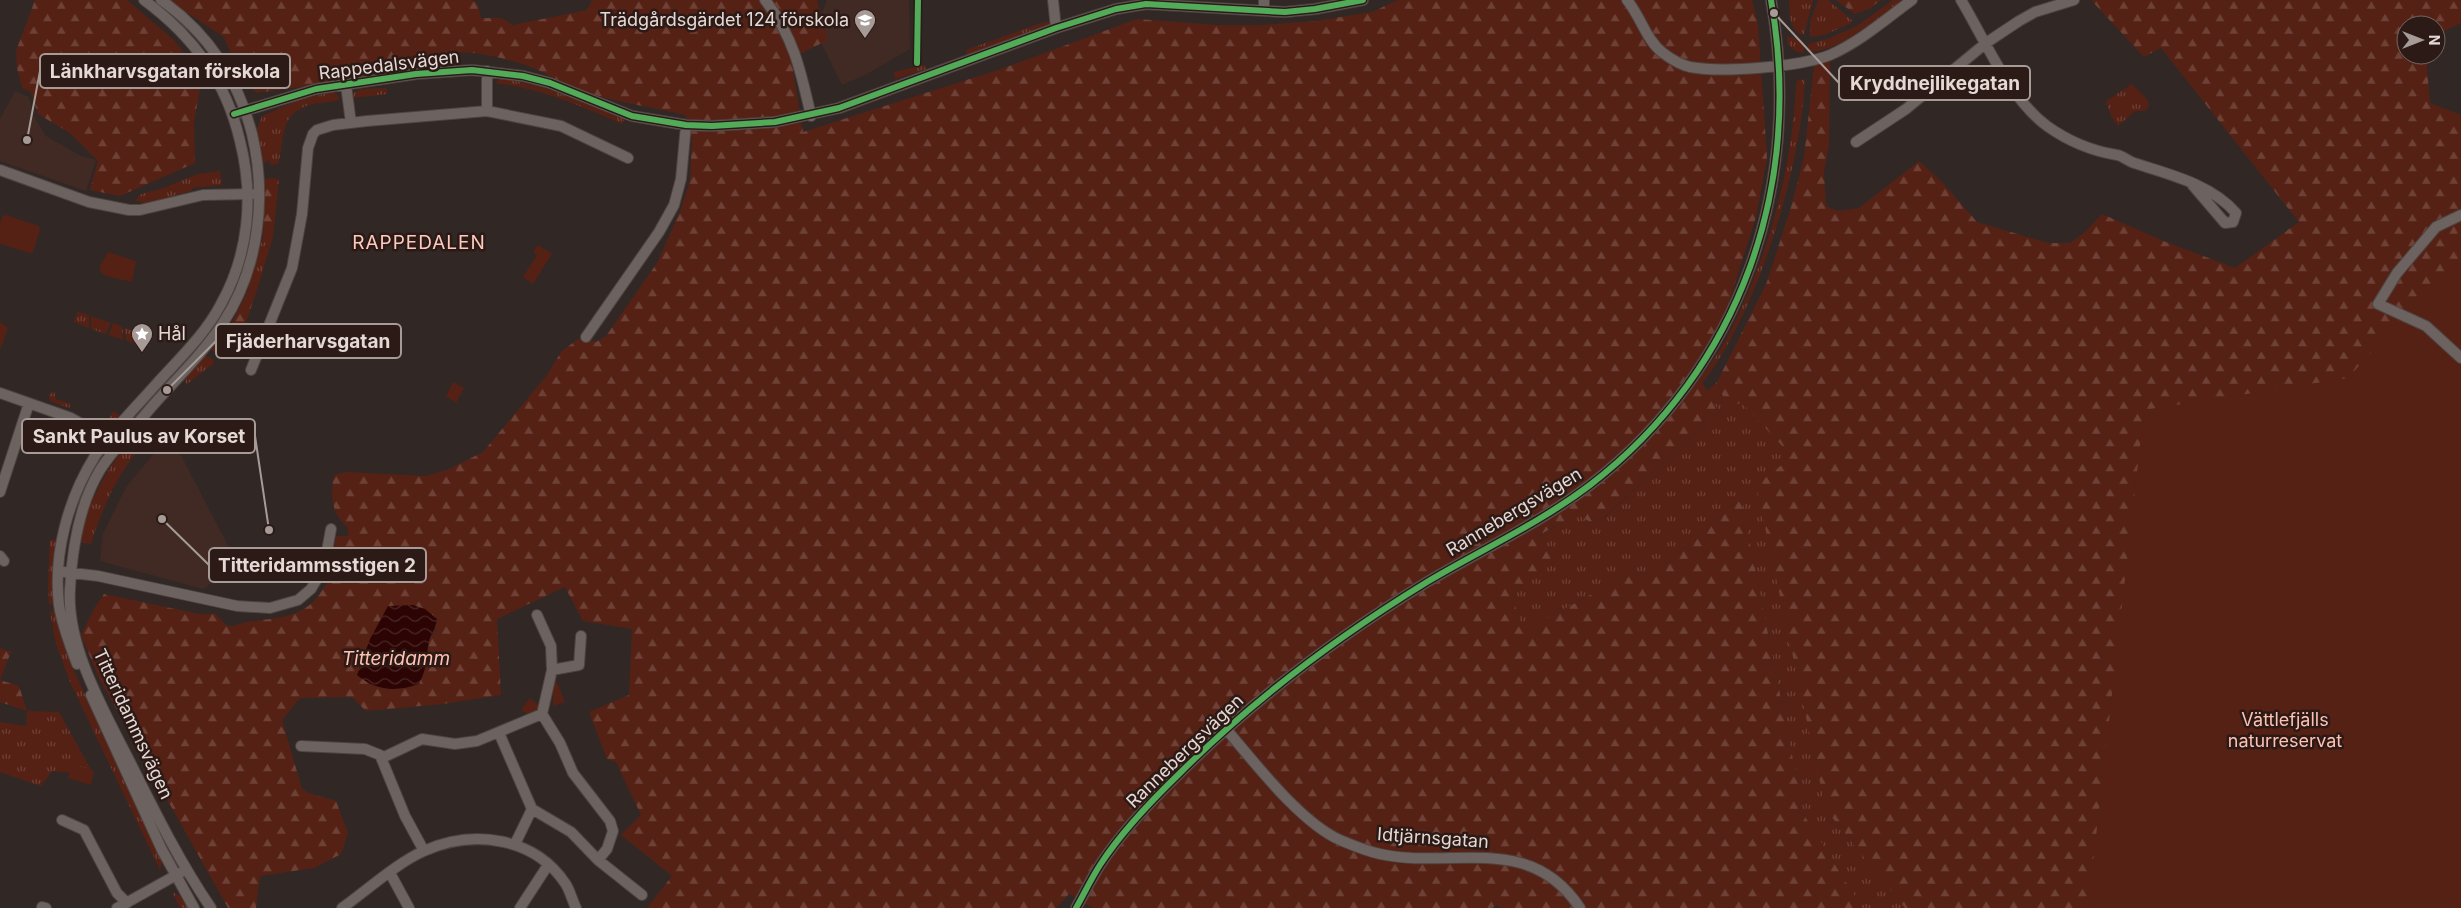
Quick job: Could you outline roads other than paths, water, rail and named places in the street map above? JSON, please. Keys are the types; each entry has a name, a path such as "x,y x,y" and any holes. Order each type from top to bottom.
{"street":[{"name":"Titteridammsvägen","path":"144,0 170,20 200,54 226,96 234,114 244,154 247,222 242,249 230,287 221,305 190,346 106,442 77,490 67,517 58,572 61,613 80,670 175,876 194,908"},
{"name":"Titteridammsvägen","path":"162,0 187,19 213,49 233,82 245,110 255,149 260,193 255,240 240,292 231,310 204,348 116,449 101,469 88,493 79,525 71,572 70,606 80,653 88,674 142,784 187,869 211,908"},
{"path":"766,0 793,45 801,69 811,116"},
{"path":"1053,0 1056,28"},
{"name":"Rappedalsvägen","path":"234,114 295,93 439,72 487,71 523,76 550,83 632,116 686,126 750,124 811,116 872,97 1056,28 1116,9 1146,4 1264,5 1315,9 1363,0"},
{"path":"1627,0 1652,41 1662,52 1688,66 1704,68 1740,68 1779,64 1829,55 1850,44 1912,0"},
{"name":"Rannebergsvägen","path":"1076,908 1101,864 1132,823 1226,729 1292,674 1344,636 1420,587 1556,508 1589,486 1642,439 1670,408 1698,371 1727,323 1759,243 1769,204 1778,154 1781,118 1779,64 1772,0"},
{"path":"1961,0 2014,89 2046,125 2085,147 2110,155 2119,155 2129,161 2190,182 2208,191 2233,209 2237,216 2232,222 2225,223 2190,182"},
{"path":"1856,142 1906,109 1986,43 2035,12 2074,0"},
{"path":"487,71 487,111"},
{"name":"Rappedalsvägen","path":"346,85 351,123"},
{"path":"251,370 292,268 302,214 310,141 313,134 321,128 427,115 487,111 561,126 628,158"},
{"path":"586,336 659,232 674,205 681,180 686,126"},
{"path":"0,170 89,202 129,210 140,210 203,195 260,193"},
{"path":"2461,215 2436,227 2398,273 2378,304 2426,326 2461,358"},
{"path":"0,393 71,418 87,427 116,449"},
{"path":"0,492 29,403"},
{"path":"58,572 98,576 237,606 270,608 298,600 311,589 324,567 332,530"},
{"path":"382,758 422,739 455,744 477,741 542,714 547,701 552,670 551,646 537,615"},
{"path":"552,670 579,665 581,636"},
{"path":"542,714 560,743 572,772 593,802 610,821 613,830 607,849 598,860"},
{"name":"Idtjärnsgatan","path":"1226,729 1295,807 1319,829 1339,840 1380,854 1516,860 1538,870 1561,887 1580,908"},
{"path":"499,733 532,809 571,832 598,860 642,894"},
{"path":"301,746 365,749 380,755 405,816 424,851"},
{"path":"515,844 532,809"},
{"path":"62,820 84,830 118,893 130,904"},
{"path":"342,908 424,851 451,842 472,840 515,844 540,856 565,884 576,908"},
{"path":"520,908 548,865"},
{"path":"117,908 130,904 187,869"},
{"path":"390,873 409,908"}],"water":[{"name":"Titteridamm","path":"413,605 425,609 437,619 429,641 426,666 419,684 394,689 379,687 357,675 370,639 388,606"}],"place":[{"name":"Kryddnejlikegatan","path":"1774,13"},
{"name":"Trädgårdsgärdet 124 förskola","path":"865,39"},
{"name":"Länkharvsgatan förskola","path":"27,140"},
{"name":"Hål","path":"142,353"},
{"name":"Fjäderharvsgatan","path":"167,390"},
{"name":"Titteridammsstigen 2","path":"162,519"},
{"name":"Sankt Paulus av Korset","path":"269,530"}],"district":[{"name":"RAPPEDALEN","path":"419,242"}],"park label":[{"name":"Vättlefjälls naturreservat","path":"2285,730"}]}
